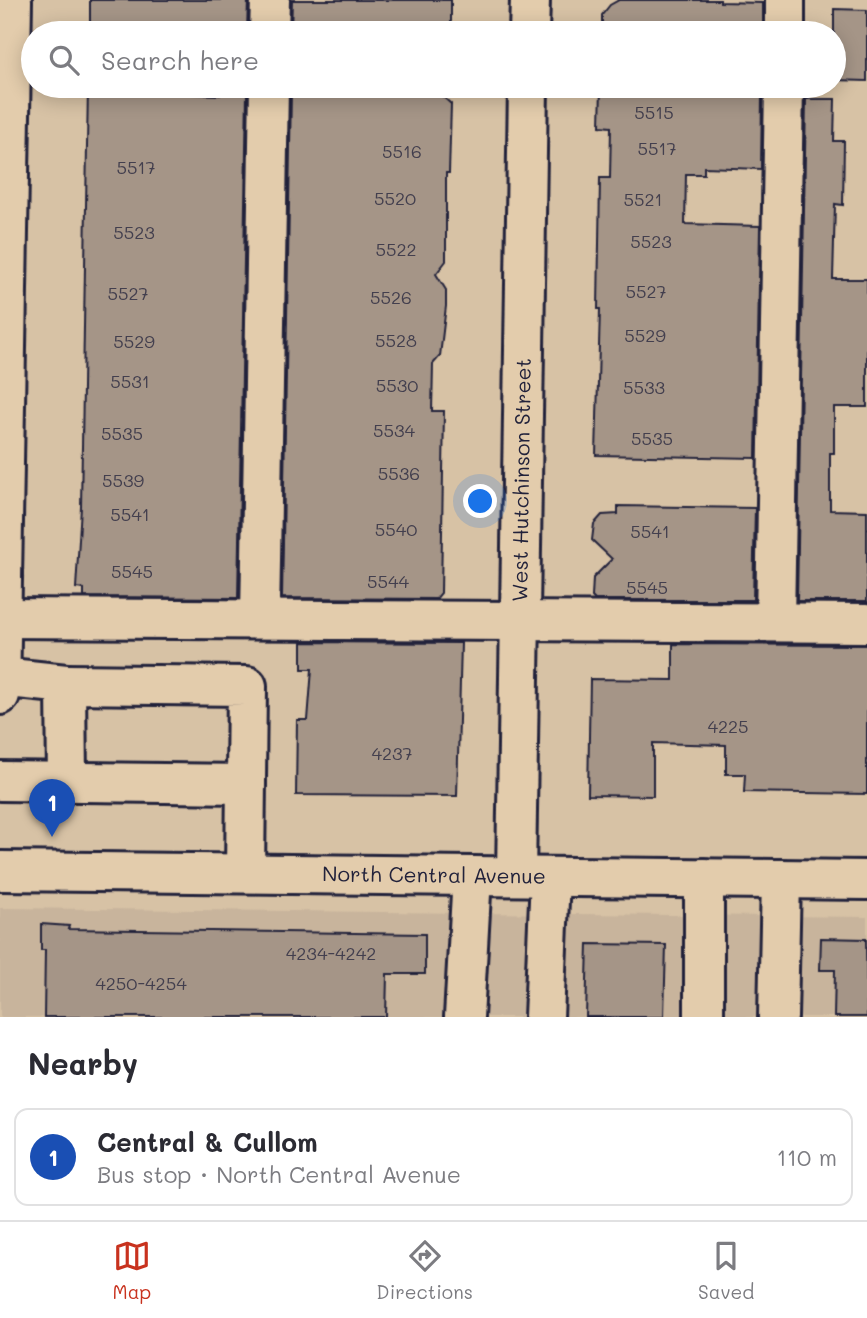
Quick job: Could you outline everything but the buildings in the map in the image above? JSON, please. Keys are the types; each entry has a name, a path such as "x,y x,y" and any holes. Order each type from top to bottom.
{"street":[{"path":"0,695 12,0"},
{"path":"270,0 270,21"},
{"path":"529,21 530,0"},
{"path":"785,0 785,21"},
{"path":"260,619 269,98"},
{"name":"West Hutchinson Street","path":"528,98 520,621 533,876 544,1017"},
{"path":"775,622 784,98"},
{"path":"1,618 867,623"},
{"path":"0,677 66,684 247,686 245,873"},
{"path":"66,684 67,781"},
{"path":"0,781 246,783"},
{"name":"North Central Avenue","path":"0,871 867,880"},
{"path":"464,1017 472,876"},
{"path":"704,878 704,1017"},
{"path":"778,1017 781,879"}],"shaded area":[{"path":"0,908 867,917 867,1017 0,1017"}],"place":[{"name":"Central & Cullom","path":"52,837"}]}
